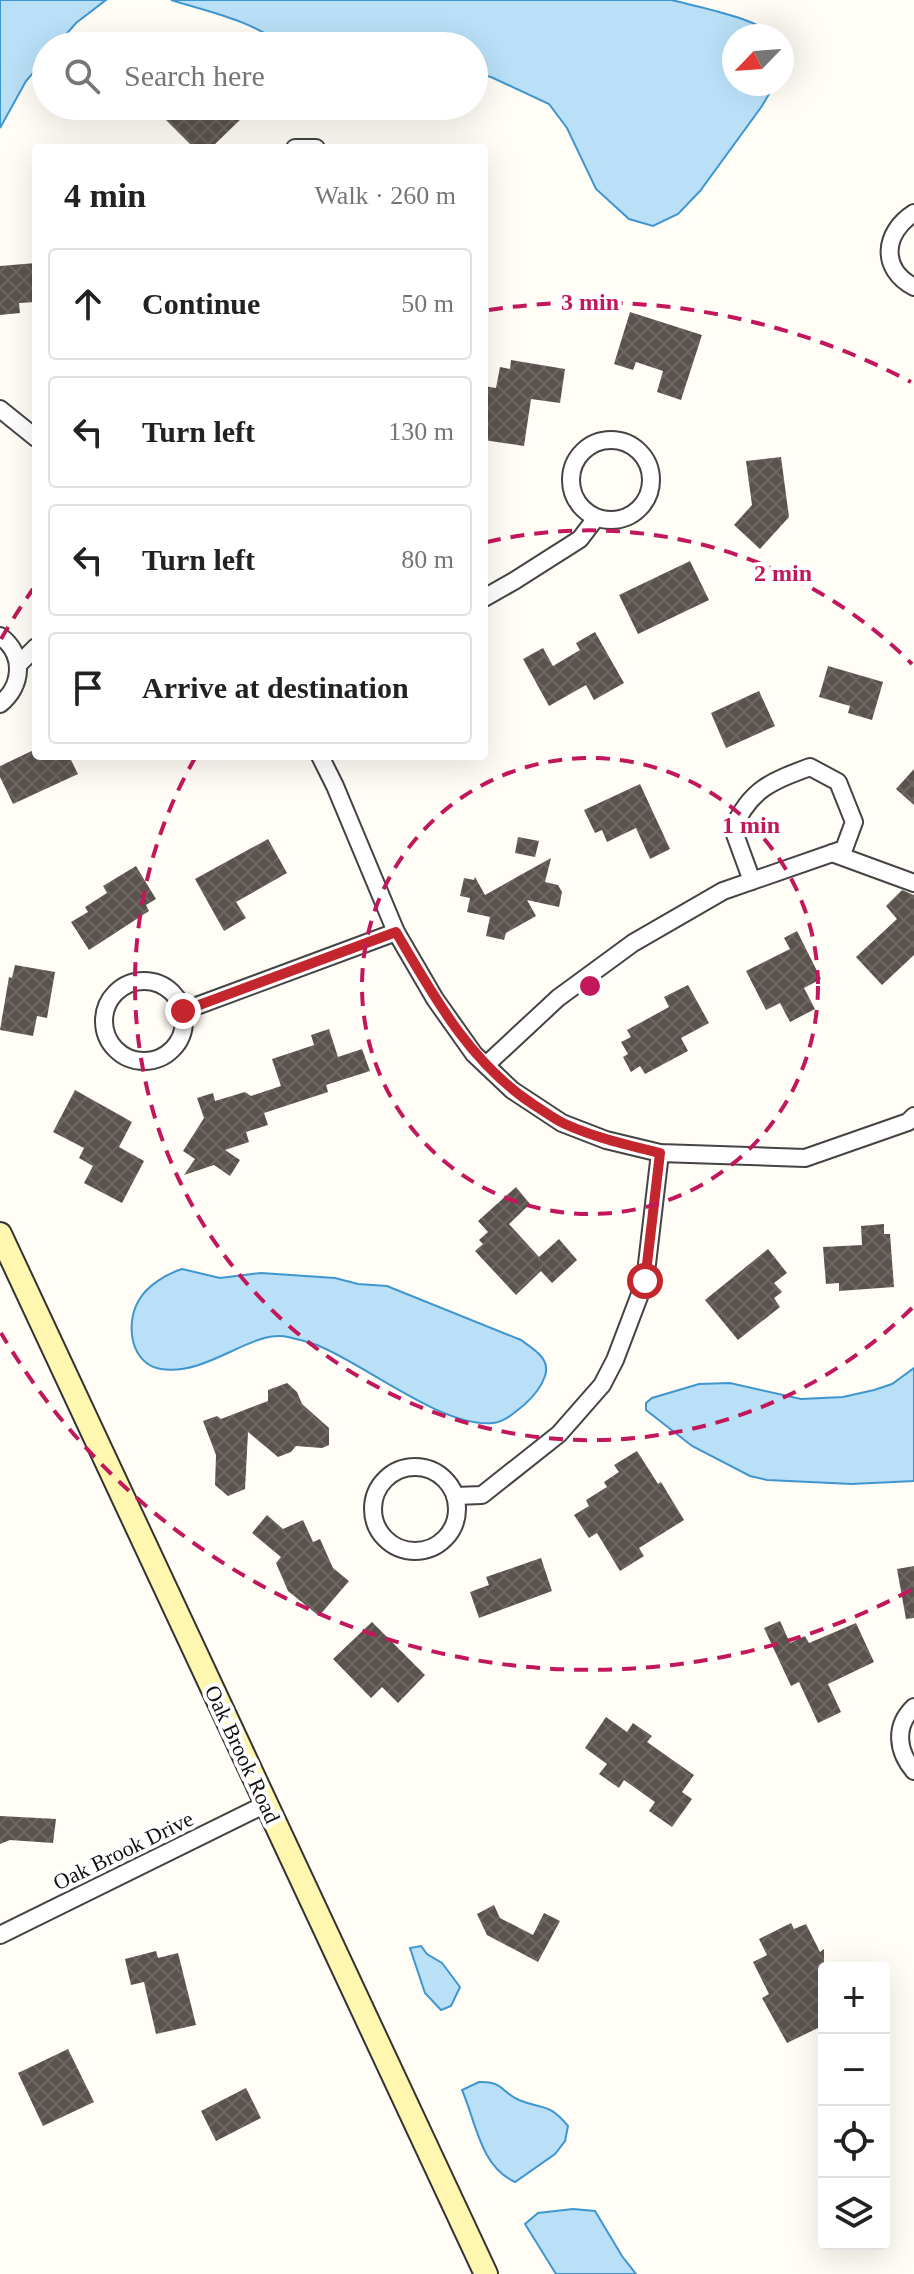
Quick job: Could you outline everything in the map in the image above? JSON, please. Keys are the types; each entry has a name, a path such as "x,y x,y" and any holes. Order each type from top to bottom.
{"main road":[{"name":"Oak Brook Road","path":"0,1234 486,2274"}],"street":[{"path":"914,213 894,231 890,245 890,259 895,271 904,282 914,287"},
{"path":"0,409 32,435"},
{"path":"604,440 630,444 648,464 650,490 645,503 623,519 610,521 596,518 585,511 572,489 574,463 592,445 604,440"},
{"path":"488,596 580,539 596,518"},
{"path":"0,636 15,652 18,665 15,689 0,704"},
{"path":"18,665 32,651"},
{"path":"322,760 396,932 435,999 474,1054 512,1090 562,1123 606,1140 660,1153 805,1158 912,1122"},
{"path":"486,1065 558,998 633,943 723,891 752,881 832,853 844,849 854,822 838,782 810,767 773,781 742,807 733,829 752,881"},
{"path":"832,853 914,883"},
{"path":"183,1011 396,932"},
{"path":"146,981 169,990 178,999 183,1011 184,1025 173,1049 149,1061 123,1055 112,1045 106,1033 106,1008 121,988 133,983 146,981"},
{"path":"455,1496 482,1495 559,1434 602,1385 615,1360 645,1281 660,1153"},
{"path":"407,1468 431,1470 441,1476 455,1496 455,1524 448,1537 437,1546 423,1551 409,1551 384,1538 376,1525 374,1499 386,1479 396,1472 407,1468"},
{"path":"914,1707 903,1720 899,1733 905,1760 914,1771"},
{"name":"Oak Brook Drive","path":"0,1935 266,1804"}],"water":[{"path":"0,0 106,0 68,32 32,32 32,74 0,128"},
{"path":"171,0 672,0 755,24 722,24 722,96 768,96 700,191 678,214 653,226 629,219 596,189 567,128 549,104 488,76 488,32 262,32 244,23"},
{"path":"182,1269 220,1278 261,1273 335,1278 358,1284 387,1286 521,1340 543,1359 545,1376 524,1405 506,1419 493,1423 451,1416 336,1354 288,1337 274,1336 259,1340 196,1366 161,1369 151,1366 137,1351 132,1320 139,1300 147,1290 163,1277"},
{"path":"914,1368 914,1481 852,1484 767,1480 750,1476 692,1446 646,1410 646,1403 652,1398 699,1384 730,1383 801,1399 843,1397 892,1384"},
{"path":"421,1946 427,1954 442,1963 460,1987 451,2006 441,2010 425,1993 410,1948"},
{"path":"479,2082 493,2083 519,2100 550,2110 568,2126 565,2141 555,2154 515,2182 494,2165 476,2129 462,2090"},
{"path":"573,2209 595,2211 636,2274 556,2274 525,2224 538,2213"}],"building":[{"path":"166,120 240,120 215,144 190,144"},
{"path":"32,263 32,302 19,303 20,313 0,315 0,266"},
{"path":"630,312 702,335 681,400 657,392 663,371 636,362 633,370 614,364"},
{"path":"511,360 565,369 560,403 531,399 524,446 488,441 488,387 496,388 500,367 510,369"},
{"path":"781,457 789,517 760,549 734,525 752,505 746,461"},
{"path":"690,561 709,600 638,634 619,595"},
{"path":"595,632 624,683 594,700 586,685 549,706 523,659 543,648 553,666 580,650 576,643"},
{"path":"828,666 883,682 872,720 848,713 850,706 819,697"},
{"path":"759,691 775,726 726,748 711,713"},
{"path":"32,751 32,760 71,760 78,774 13,804 0,777 0,766"},
{"path":"914,769 914,805 896,789"},
{"path":"640,784 670,849 650,859 636,828 607,842 602,830 595,833 584,810"},
{"path":"518,837 539,841 535,857 515,853"},
{"path":"268,839 287,873 236,902 246,918 224,931 195,879"},
{"path":"551,858 545,882 558,885 562,892 559,907 527,900 536,916 506,933 504,940 486,936 490,917 467,912 470,898 460,896 464,878 474,880 475,877 485,895"},
{"path":"136,866 156,899 146,905 149,911 89,950 71,922 88,912 85,907 107,893 103,886"},
{"path":"902,890 914,895 914,955 882,985 856,957 897,919 886,906"},
{"path":"797,931 821,979 804,988 815,1009 790,1022 780,1003 766,1010 746,971 790,949 784,938"},
{"path":"15,965 55,972 47,1018 37,1016 33,1036 0,1030 9,977 12,978"},
{"path":"688,985 709,1023 681,1038 688,1051 645,1074 640,1066 631,1072 623,1057 628,1054 621,1042 631,1037 627,1030 669,1007 664,997"},
{"path":"329,1029 338,1057 362,1049 370,1071 326,1085 328,1092 264,1113 268,1125 246,1132 249,1142 225,1150 240,1160 230,1176 214,1165 184,1175 195,1159 183,1151 204,1118 197,1098 213,1093 215,1101 245,1092 251,1096 281,1086 272,1059 314,1045 311,1035"},
{"path":"75,1090 132,1122 119,1147 144,1161 122,1203 84,1183 93,1166 79,1158 84,1148 53,1132"},
{"path":"516,1187 530,1204 509,1224 539,1257 559,1239 577,1260 552,1283 541,1271 516,1295 475,1251 483,1244 479,1240 488,1232 478,1221"},
{"path":"884,1224 884,1234 890,1234 894,1287 839,1291 839,1283 826,1284 823,1247 862,1245 861,1226"},
{"path":"768,1249 787,1273 774,1283 782,1292 774,1298 780,1307 738,1340 705,1300"},
{"path":"287,1383 297,1392 302,1404 329,1428 329,1445 322,1448 296,1446 291,1452 278,1457 248,1432 245,1489 228,1496 215,1485 216,1455 203,1421 217,1416 221,1419 268,1401 268,1390"},
{"path":"637,1451 684,1520 639,1548 644,1556 620,1571 597,1533 589,1538 574,1515 589,1506 586,1500 607,1487 604,1482 619,1472 614,1465"},
{"path":"267,1515 283,1529 303,1520 313,1542 320,1539 333,1568 349,1581 319,1616 288,1591 276,1563 281,1557 252,1533"},
{"path":"541,1558 552,1591 479,1618 470,1592 489,1585 486,1577"},
{"path":"914,1566 914,1618 906,1619 897,1569"},
{"path":"780,1621 790,1643 805,1636 809,1643 856,1623 874,1662 828,1684 841,1712 818,1723 799,1682 791,1686 764,1628"},
{"path":"372,1622 425,1675 398,1703 382,1687 371,1698 333,1659"},
{"path":"606,1717 627,1732 633,1723 652,1736 647,1742 694,1775 682,1792 692,1799 672,1827 649,1811 655,1802 624,1780 619,1788 599,1774 607,1764 585,1748"},
{"path":"0,1816 56,1819 53,1843 10,1840 0,1844"},
{"path":"494,1905 500,1918 533,1935 544,1913 560,1921 538,1962 487,1935 477,1914"},
{"path":"791,1923 794,1929 806,1924 820,1952 824,1949 824,1962 818,1962 818,2028 787,2043 762,1998 769,1994 753,1962 767,1955 759,1939"},
{"path":"156,1951 158,1958 178,1953 196,2025 156,2034 144,1982 131,1985 125,1959"},
{"path":"68,2049 94,2102 43,2126 18,2073"},
{"path":"246,2088 261,2118 216,2141 201,2111"}],"route":[{"path":"183,1011 396,932 435,999 474,1054 512,1090 562,1123 606,1140 660,1153 645,1281"}]}
